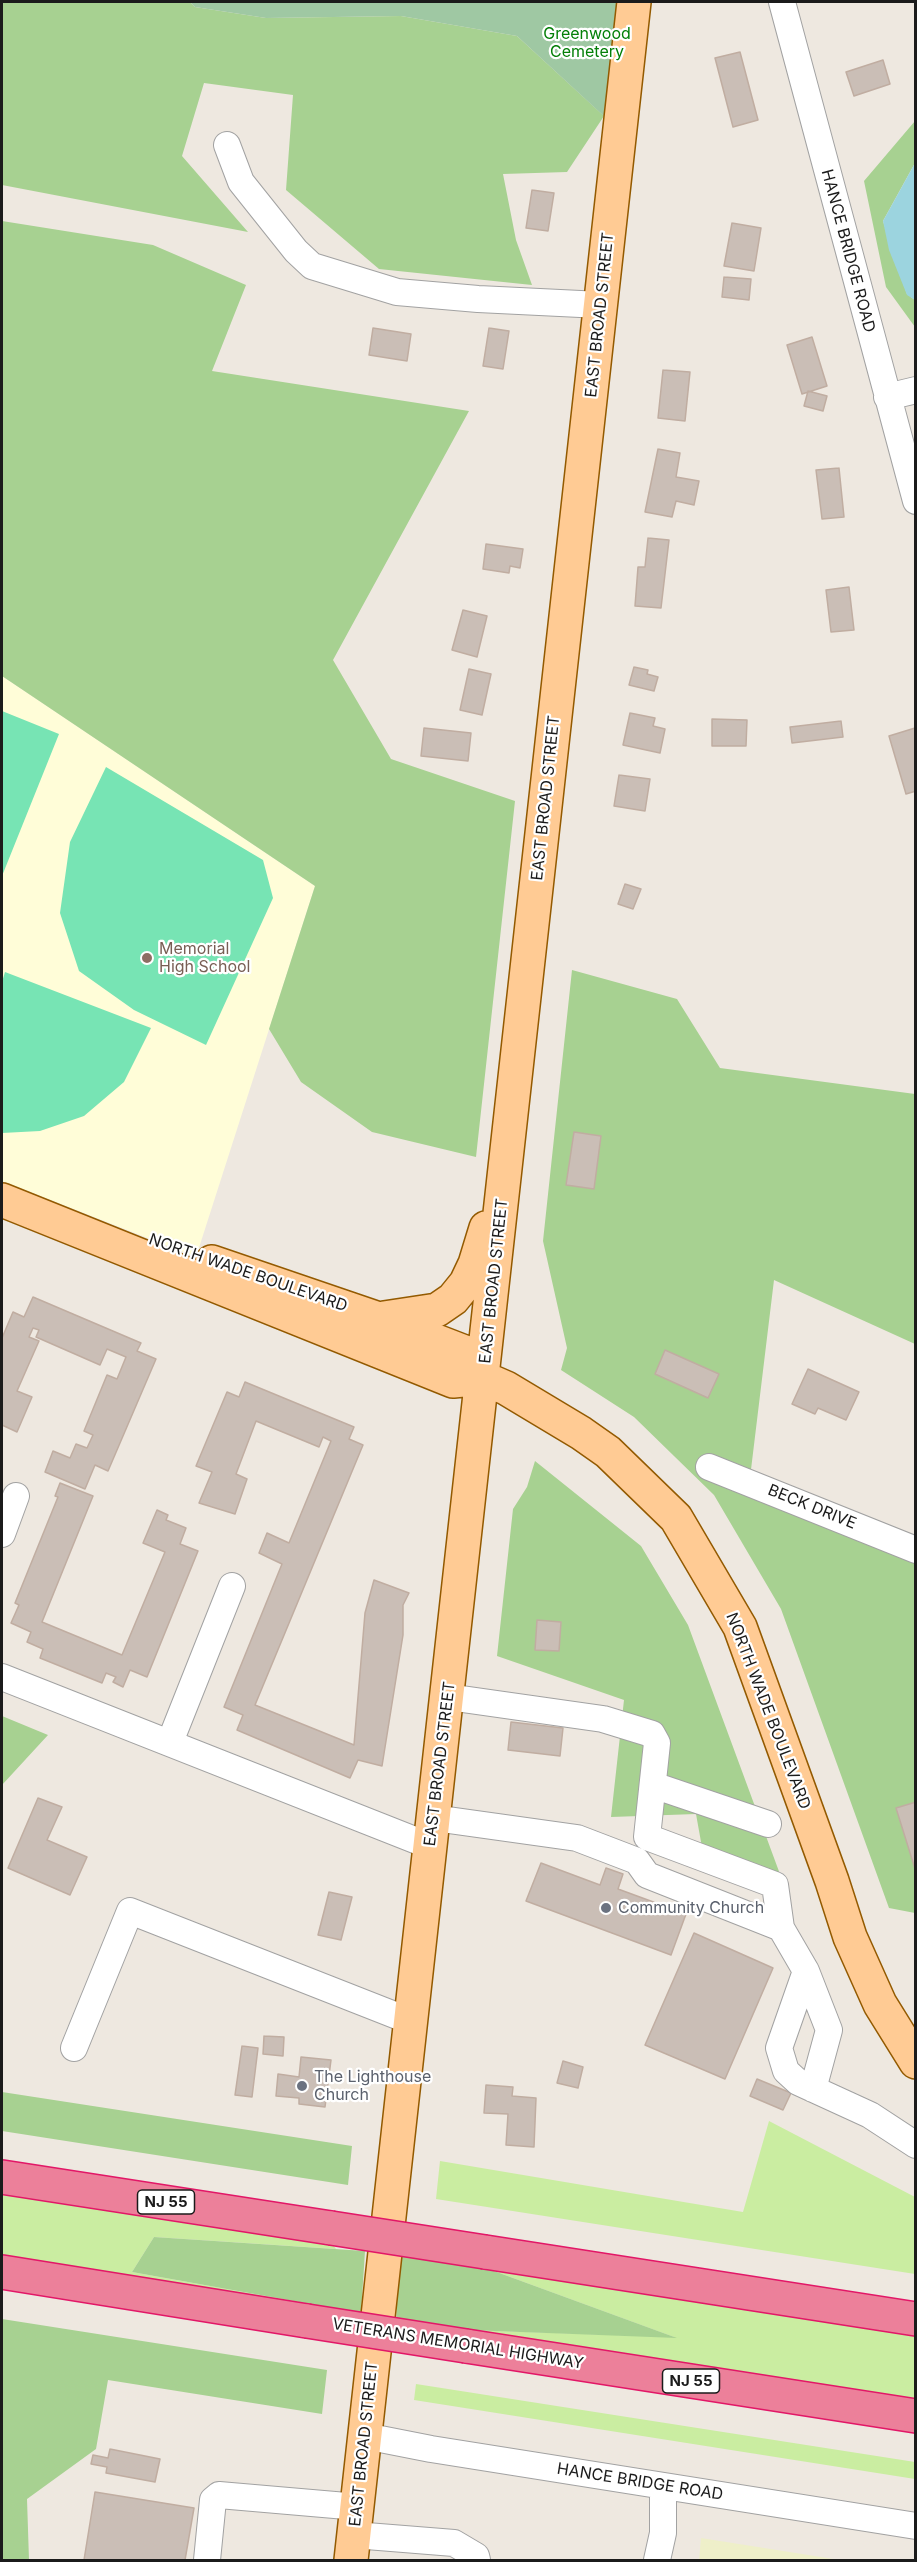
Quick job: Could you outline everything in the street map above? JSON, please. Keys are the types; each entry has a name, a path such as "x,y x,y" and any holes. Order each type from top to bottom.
{"highway":[{"name":"NJ 55","path":"2,2177 915,2319"},
{"name":"VETERANS MEMORIAL HIGHWAY","path":"2,2272 915,2416"}],"main road":[{"name":"EAST BROAD STREET","path":"354,2534 634,2"},
{"name":"NORTH WADE BOULEVARD","path":"2,1181 196,1257 379,1319 466,1353 483,1378"},
{"path":"379,1319 437,1310 453,1299 466,1282 475,1264 485,1229 505,1182"},
{"name":"NORTH WADE BOULEVARD","path":"2,1200 453,1381 483,1378 506,1388 608,1452 676,1518 740,1627 850,1937 880,2004 915,2062"}],"street":[{"name":"HANCE BRIDGE ROAD","path":"782,2 915,501"},
{"path":"227,145 241,182 296,250 312,266 397,292 478,299 601,305"},
{"path":"887,397 915,390"},
{"name":"BECK DRIVE","path":"709,1467 915,1550"},
{"path":"2,1534 16,1496"},
{"path":"170,1742 232,1586"},
{"path":"2,1677 170,1742 432,1832 577,1838 638,1861 647,1875 781,1928"},
{"path":"448,1697 603,1719 652,1734 657,1743 647,1837 638,1861"},
{"path":"652,1785 768,1824"},
{"path":"647,1837 775,1885 781,1928 806,1971 830,2030 813,2089"},
{"path":"74,2048 130,1911 410,2021"},
{"path":"806,1971 779,2048 786,2071 798,2082 870,2115 915,2145"},
{"name":"HANCE BRIDGE ROAD","path":"365,2436 431,2449 915,2526"},
{"path":"657,2560 663,2534 663,2486"},
{"path":"207,2560 213,2500 219,2495 354,2534 454,2543 471,2551 477,2560"}],"shaded area":[{"name":"Memorial High School","path":"2,676 315,886 196,1257 2,1181"}],"green space":[{"path":"2,2 190,2 195,7 266,18 401,16 517,36 604,116 567,172 503,174 516,240 532,285 379,269 286,190 293,95 204,83 182,156 248,232 2,185"},
{"name":"Greenwood Cemetery","path":"190,2 634,2 620,131 517,36 401,16 266,18 195,7"},
{"path":"915,121 915,163 883,221 907,294 915,300 915,327 886,287 864,181"},
{"path":"2,221 153,245 246,285 212,371 469,411 333,660 391,759 515,801 476,1157 372,1132 301,1082 269,1029 315,886 2,676"},
{"path":"2,711 59,734 2,876"},
{"path":"106,767 263,860 273,898 206,1045 134,1010 79,971 60,913 70,842"},
{"path":"572,970 677,999 720,1068 915,1094 915,1344 774,1280 749,1486 915,1551 915,1913 889,1908 781,1609 714,1495 634,1417 561,1370 567,1348 543,1241"},
{"path":"5,972 151,1028 124,1082 84,1116 40,1131 2,1133 2,982"},
{"path":"535,1461 641,1546 688,1625 784,1885 703,1853 696,1814 611,1817 624,1700 497,1656 513,1509 527,1487"},
{"path":"2,1716 48,1735 2,1785"},
{"path":"2,2092 352,2146 348,2185 2,2131"},
{"path":"769,2121 915,2197 915,2274 436,2199 440,2161 743,2212"},
{"path":"2,2188 329,2239 336,2249 154,2237 132,2272 311,2304 308,2311 2,2263"},
{"path":"154,2237 365,2251 361,2313 132,2272"},
{"path":"400,2256 483,2267 677,2338 468,2330 396,2321"},
{"path":"483,2267 915,2335 915,2400 468,2330 674,2337"},
{"path":"2,2319 327,2370 322,2414 108,2380 96,2449 27,2499 29,2560 2,2560"},
{"path":"416,2384 915,2462 915,2479 414,2400"},
{"path":"701,2538 840,2560 699,2560"}],"water":[{"path":"915,163 915,300 907,295 889,250 883,221"}],"building":[{"path":"740,52 758,120 733,127 715,58"},
{"path":"883,60 890,84 854,96 846,72"},
{"path":"532,190 554,193 548,231 526,228"},
{"path":"732,223 761,228 754,271 724,266"},
{"path":"724,277 751,279 749,300 722,297"},
{"path":"373,328 411,334 407,361 369,355"},
{"path":"489,328 509,331 503,369 483,366"},
{"path":"812,337 827,386 802,394 787,345"},
{"path":"663,370 690,372 685,421 658,418"},
{"path":"808,391 827,396 823,411 804,406"},
{"path":"658,449 680,453 676,477 699,481 694,505 676,501 672,517 645,512"},
{"path":"839,468 844,517 822,519 816,470"},
{"path":"648,538 669,540 661,608 635,606 638,567 645,567"},
{"path":"486,544 523,549 520,568 510,566 509,573 483,569"},
{"path":"849,587 854,630 831,632 826,590"},
{"path":"463,610 487,616 477,657 452,650"},
{"path":"634,667 648,670 647,674 658,677 654,691 629,685"},
{"path":"469,669 491,674 482,715 460,710"},
{"path":"630,713 655,718 653,726 665,729 660,753 623,745"},
{"path":"712,719 747,720 746,746 712,746"},
{"path":"841,721 843,737 792,743 790,727"},
{"path":"424,728 471,733 468,761 421,756"},
{"path":"915,728 916,791 906,794 889,736"},
{"path":"619,775 650,779 645,811 614,806"},
{"path":"625,884 641,889 633,909 618,904"},
{"path":"574,1132 601,1136 594,1189 566,1185"},
{"path":"33,1297 141,1343 137,1351 156,1359 108,1471 95,1465 85,1489 45,1472 53,1451 70,1458 76,1444 87,1448 93,1435 84,1431 107,1375 117,1379 126,1357 107,1349 100,1365 36,1337 39,1330 33,1328 29,1337 39,1341 17,1391 32,1397 17,1432 2,1425 2,1338 13,1312 24,1317"},
{"path":"665,1350 719,1374 708,1398 655,1374"},
{"path":"808,1369 859,1392 846,1420 818,1408 815,1414 792,1404"},
{"path":"245,1382 354,1427 349,1439 363,1445 255,1705 354,1745 365,1613 374,1580 409,1593 403,1605 403,1635 382,1766 358,1760 350,1778 237,1730 243,1715 224,1707 282,1564 259,1553 267,1533 289,1543 331,1441 323,1437 319,1447 256,1421 236,1474 247,1479 235,1514 199,1503 212,1472 196,1466 227,1392 239,1397"},
{"path":"60,1483 93,1496 42,1622 122,1655 165,1552 143,1543 157,1510 168,1515 166,1520 186,1528 180,1544 198,1551 147,1677 130,1670 123,1687 113,1682 116,1677 106,1673 102,1683 40,1658 43,1649 27,1642 31,1632 11,1623 19,1605 15,1603 58,1497 55,1496"},
{"path":"537,1620 561,1622 559,1651 535,1650"},
{"path":"511,1722 563,1728 560,1756 508,1750"},
{"path":"38,1798 62,1807 47,1840 87,1857 70,1895 8,1868"},
{"path":"916,1802 916,1872 896,1808"},
{"name":"Community Church","path":"541,1863 600,1885 606,1868 623,1874 618,1889 686,1914 671,1955 526,1901"},
{"path":"329,1892 352,1897 341,1940 318,1935"},
{"path":"694,1933 773,1968 725,2079 645,2045"},
{"path":"264,2036 284,2037 283,2056 263,2054"},
{"path":"242,2046 258,2048 252,2097 235,2095"},
{"name":"The Lighthouse Church","path":"301,2057 331,2060 325,2107 299,2104 299,2098 276,2096 278,2074 299,2077"},
{"path":"563,2061 583,2067 578,2088 557,2083"},
{"path":"757,2079 791,2093 783,2110 750,2096"},
{"path":"486,2085 513,2087 512,2096 536,2098 534,2147 506,2145 508,2114 484,2113"},
{"path":"110,2449 160,2459 155,2482 106,2473 107,2467 91,2464 93,2455 108,2458"},
{"path":"95,2492 194,2508 185,2560 84,2560"}],"place":[{"name":"Memorial High School","path":"147,958"},
{"name":"Community Church","path":"606,1908"},
{"name":"The Lighthouse Church","path":"302,2086"}]}
